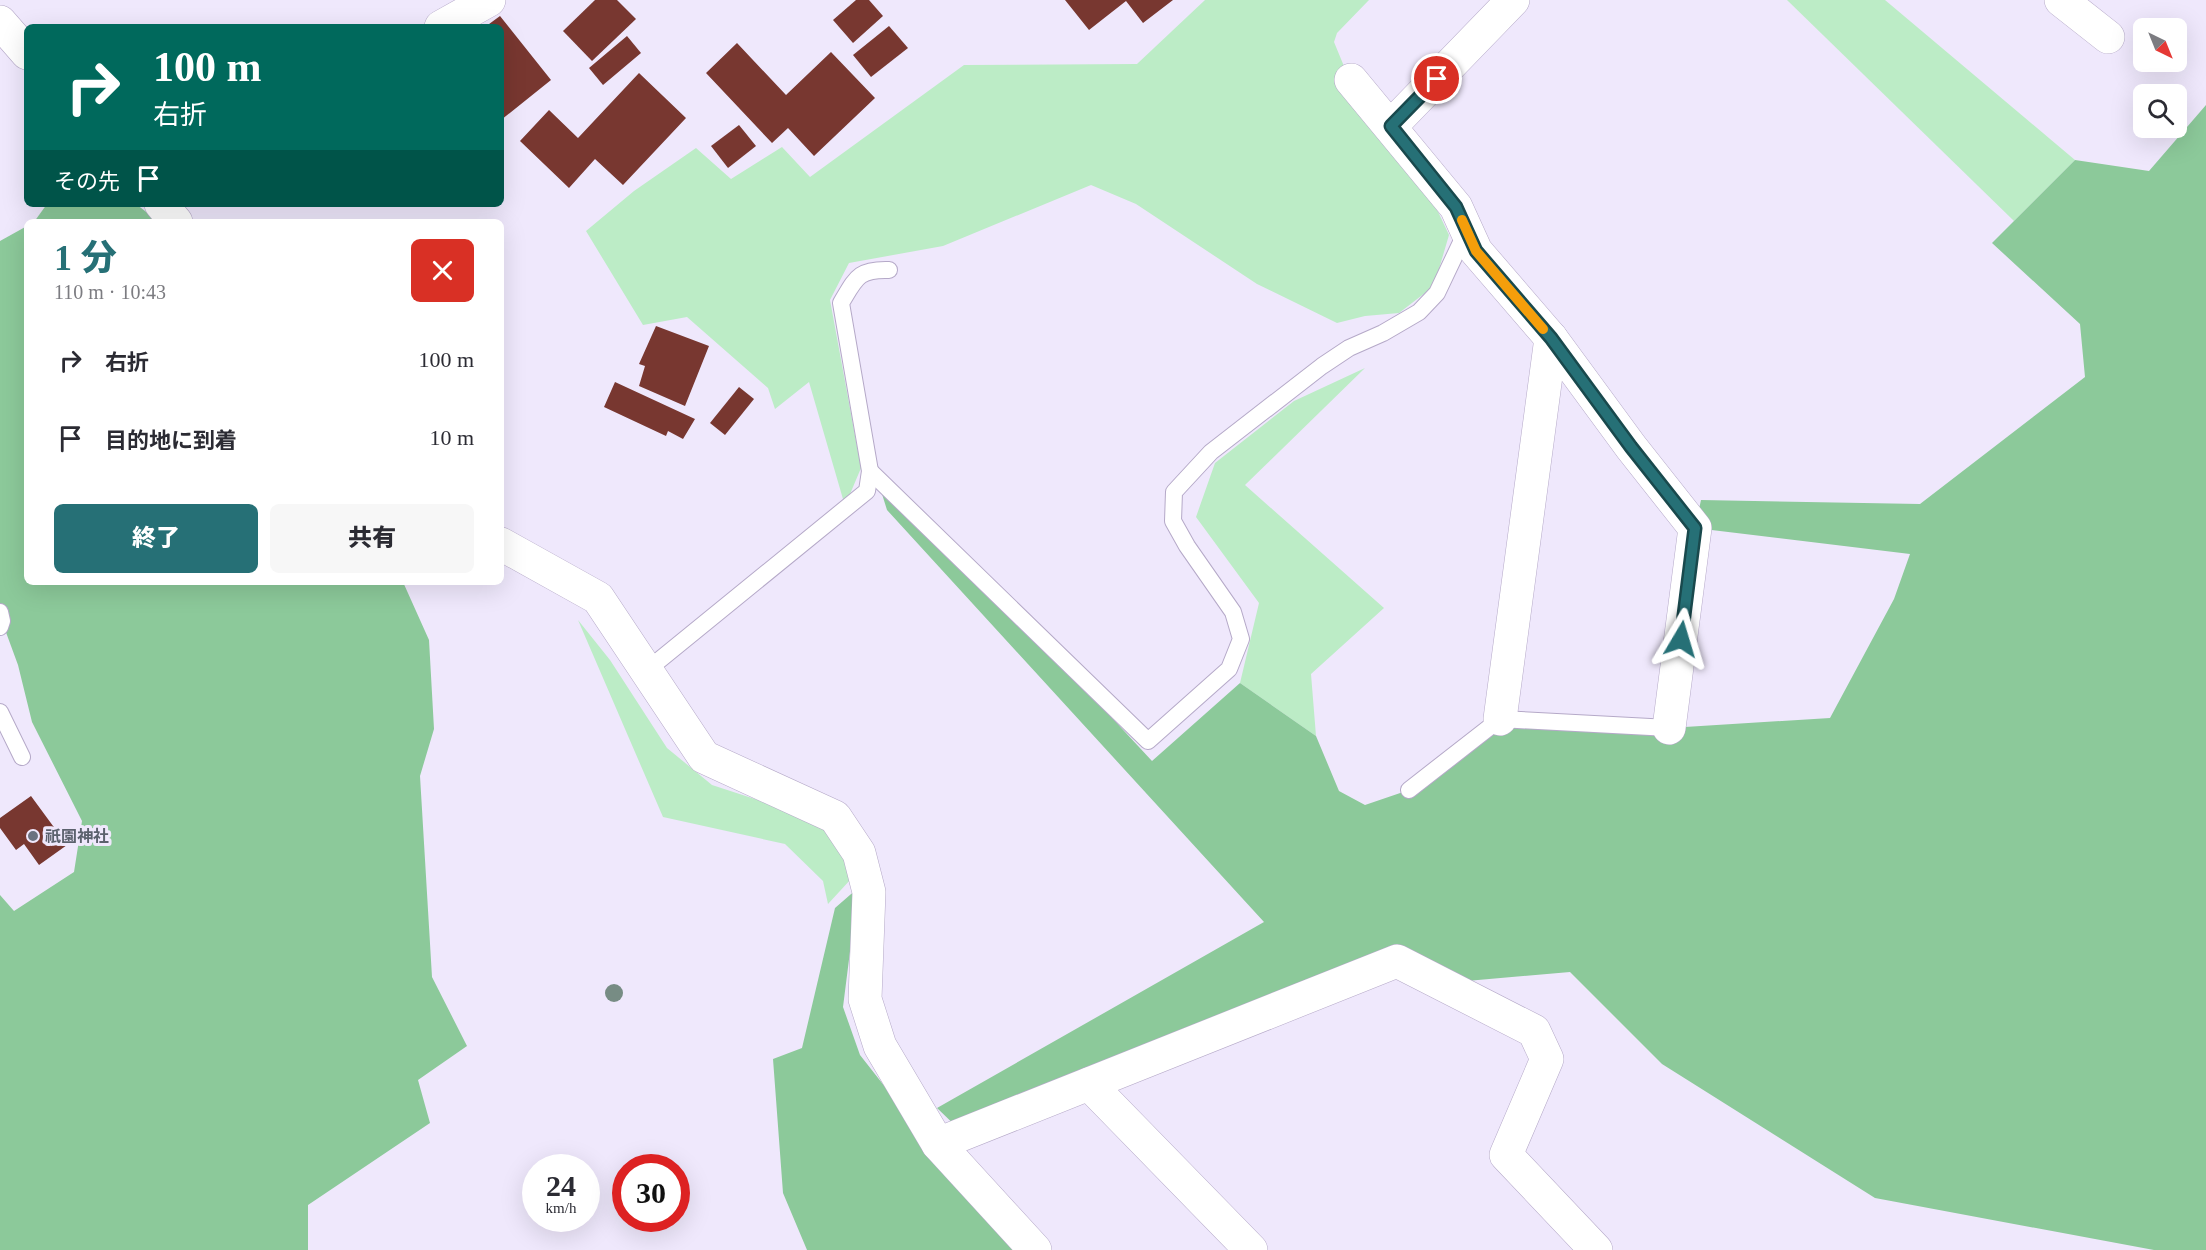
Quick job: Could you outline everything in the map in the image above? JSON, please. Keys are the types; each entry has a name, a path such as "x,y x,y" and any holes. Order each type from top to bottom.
{"street":[{"path":"446,24 489,0"},
{"path":"1391,126 1513,0"},
{"path":"2061,0 2108,37"},
{"path":"0,22 24,50"},
{"path":"1351,80 1456,207 1476,251 1551,338 1631,447 1695,528 1669,729"},
{"path":"164,207 174,219"},
{"path":"1500,719 1551,338"},
{"path":"504,546 598,598 704,757 835,817 859,853 869,892 865,999 880,1046 938,1144 1035,1250"},
{"path":"938,1144 1396,961 1534,1031 1547,1059 1506,1155 1596,1250"},
{"path":"1089,1084 1242,1248"}],"lane":[{"path":"870,471 1148,741 1229,669 1241,639 1233,612 1187,546 1173,521 1174,492 1211,452 1322,366 1349,348 1383,333 1419,312 1437,293 1467,231"},
{"path":"646,671 867,491 870,471 841,303 855,279 862,274 870,269 889,270"},
{"path":"0,612 2,621 0,627"},
{"path":"0,712 21,757"},
{"path":"1409,790 1500,719 1669,729"}],"green space":[{"path":"1205,0 1369,0 1337,33 1334,42 1348,76 1424,182 1449,235 1434,286 1399,313 1365,316 1337,323 1257,284 1136,204 1091,185 943,246 849,263 830,300 861,468 845,506 809,382 775,409 768,388 687,317 643,325 586,231 634,191 696,148 731,179 782,147 810,177 964,65 1137,64"},
{"path":"1787,0 1885,0 2075,160 2014,221"},
{"path":"2206,105 2206,1250 2154,1250 1875,1198 1662,1064 1570,972 1444,983 1396,961 964,1134 937,1108 1264,922 887,510 877,478 1009,607 1152,761 1240,683 1316,736 1339,791 1365,805 1409,790 1497,721 1669,728 1830,718 1894,599 1910,554 1695,528 1701,500 1920,504 2085,377 2080,324 1992,243 2075,160 2149,171 2178,138 2187,138 2187,127"},
{"path":"45,207 140,207 155,219 36,219"},
{"path":"24,228 24,585 404,585 429,640 434,729 420,776 432,977 467,1046 418,1080 430,1123 308,1205 308,1250 0,1250 0,895 14,911 74,872 82,821 32,722 18,665 0,616 0,241"},
{"path":"1365,368 1245,485 1384,608 1311,674 1316,736 1240,683 1259,603 1196,517 1215,463 1294,401"},
{"path":"578,620 610,660 667,748 712,785 792,811 829,831 853,870 851,879 828,904 823,881 785,844 663,817"},
{"path":"858,888 843,1007 860,1055 1013,1250 807,1250 783,1193 773,1059 802,1048 835,908"}],"building":[{"path":"595,0 617,0 636,19 592,61 563,31"},
{"path":"856,0 869,0 883,16 853,43 833,20"},
{"path":"1065,0 1173,0 1143,23 1126,1 1089,30"},
{"path":"500,16 551,80 504,118 504,24 489,24"},
{"path":"889,26 908,48 871,77 853,55"},
{"path":"627,36 641,53 603,85 589,68"},
{"path":"737,43 786,95 831,52 875,98 814,156 788,128 772,143 706,73"},
{"path":"639,73 686,118 623,185 595,159 569,188 520,141 549,110 578,138"},
{"path":"739,125 756,146 728,168 711,146"},
{"path":"656,326 709,346 685,406 639,386 645,366 639,364"},
{"path":"615,382 695,419 683,439 668,431 666,436 604,407"},
{"path":"739,387 754,399 725,435 710,423"},
{"name":"祇園神社","path":"31,796 67,845 39,865 24,844 16,850 0,828 0,818"}],"slow traffic":[{"path":"1462,220 1476,251 1543,329"}],"place":[{"name":"祇園神社","path":"33,836"}],"route":[{"path":"1437,79 1391,126 1456,207 1476,251 1551,338 1631,447 1695,528 1681,639"}]}
